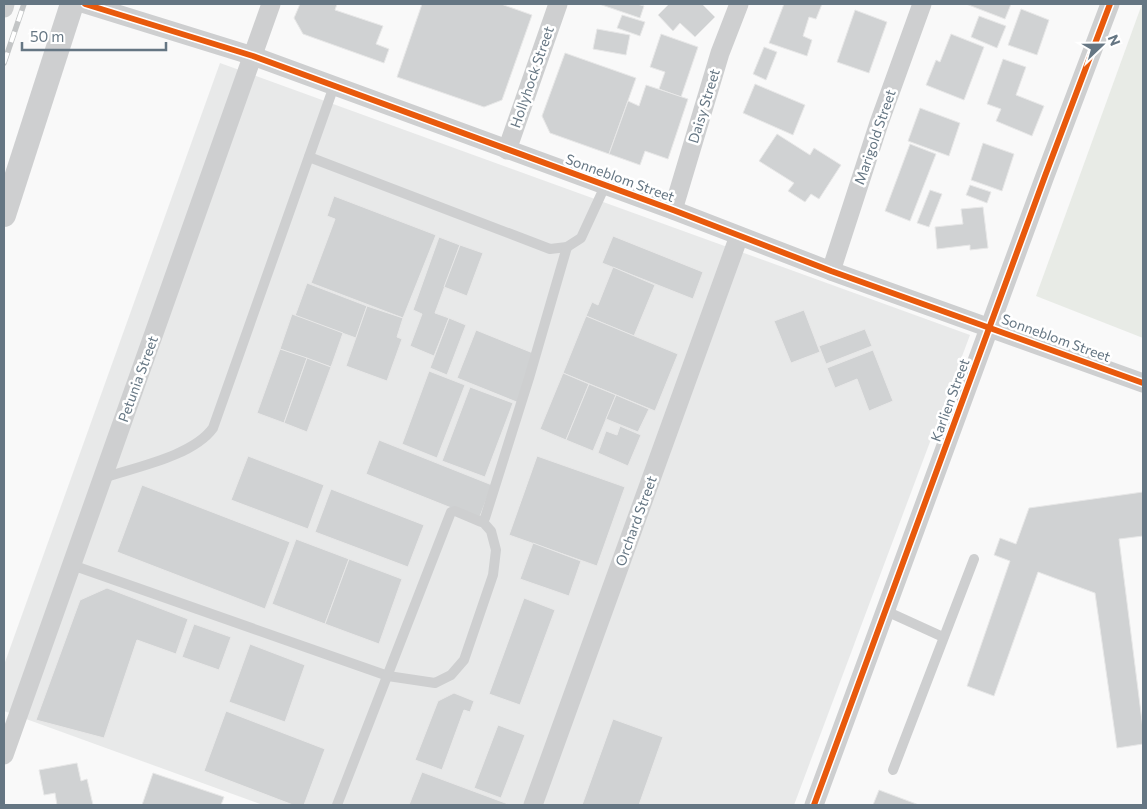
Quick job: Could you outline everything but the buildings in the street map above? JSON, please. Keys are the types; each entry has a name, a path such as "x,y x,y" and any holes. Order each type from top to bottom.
{"street":[{"path":"4,8 5,4"},
{"path":"4,215 72,4"},
{"name":"Sonneblom Street","path":"85,4 253,56 673,210 831,271 1143,384"},
{"name":"Petunia Street","path":"4,755 8,731 72,565 271,4"},
{"name":"Hollyhock Street","path":"506,150 558,4"},
{"name":"Daisy Street","path":"673,210 720,54 739,4"},
{"name":"Marigold Street","path":"831,271 879,123 922,4"},
{"name":"Karlien Street","path":"814,805 1110,4"},
{"name":"Orchard Street","path":"533,805 738,236"}],"lane":[{"path":"103,478 182,451 207,437 213,428 334,86"},
{"path":"309,157 550,249 568,247 580,238 605,186"},
{"path":"482,522 529,378 568,247"},
{"path":"72,565 388,676 435,683 451,675 464,660 493,575 496,550 491,531 482,522 455,511 451,512 388,676 337,805"},
{"path":"893,770 974,559"},
{"path":"886,611 943,637"}],"shaded area":[{"path":"1143,4 1143,338 1036,296"},
{"path":"220,63 970,335 794,805 263,805 4,711 4,665"}],"railway":[{"path":"4,63 24,4"}],"cycle path":[{"path":"85,4 253,56 673,210 831,271 1143,383"},
{"path":"814,805 1110,4"}]}
